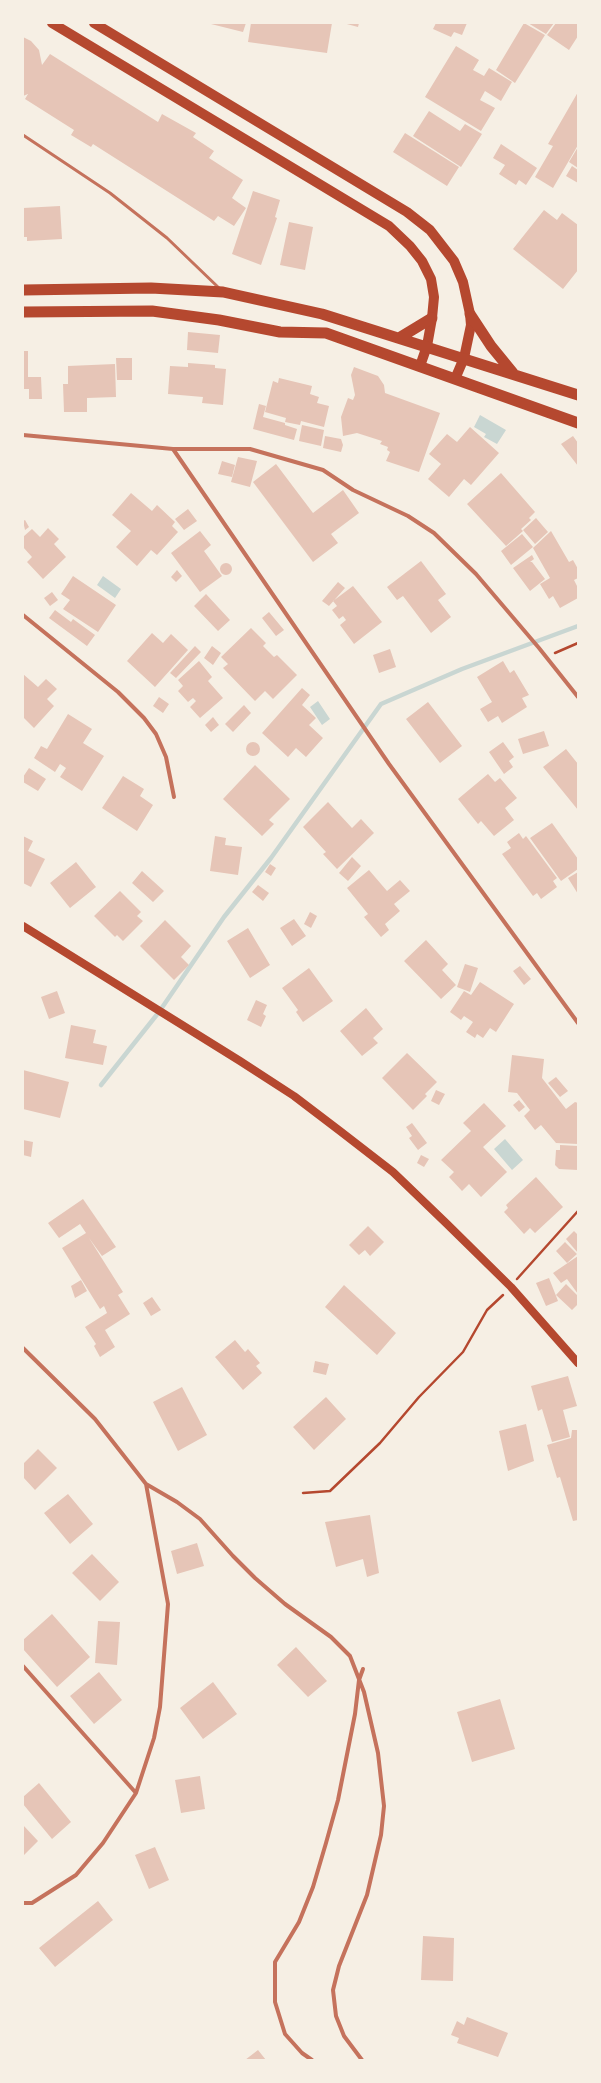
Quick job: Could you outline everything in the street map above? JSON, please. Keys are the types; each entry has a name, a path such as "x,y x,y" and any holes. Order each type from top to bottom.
{"highway":[{"path":"23,290 151,288 223,292 322,314 513,373 578,395"},
{"path":"23,312 152,311 219,320 280,332 326,333 578,423"},
{"path":"470,314 491,346 513,373"},
{"path":"399,338 432,318"}],"main road":[{"path":"52,23 389,226 410,246 422,261 430,279 434,297 427,346 420,366"},
{"path":"94,23 407,212 430,230 454,262 463,282 470,314 470,325 464,358 455,379"},
{"path":"23,926 294,1096 393,1172 511,1286 578,1363"}],"street":[{"path":"23,435 72,438 173,449 250,449 323,470 353,490 408,516 434,533 476,574 545,655 578,697"},
{"path":"173,449 389,764 578,1023"},
{"path":"23,615 118,692 144,718 156,734 166,757 174,797"},
{"path":"23,1348 95,1419 146,1484 177,1502 200,1519 255,1578 285,1604 331,1637 350,1656 364,1692 378,1753 384,1806 381,1836 367,1895 339,1966 333,1990 336,2016 344,2036 362,2060"},
{"path":"23,1903 32,1904 76,1875 104,1843 136,1793 154,1738 160,1707 168,1604 146,1484"},
{"path":"23,1666 136,1793"},
{"path":"312,2060 302,2053 285,2034 275,2002 275,1962 299,1922 313,1887 338,1800 355,1714 359,1680 363,1669"}],"lane":[{"path":"23,135 110,194 167,238 223,292"}],"path":[{"path":"545,655 557,653 578,644"},
{"path":"303,1493 330,1491 380,1443 419,1397 463,1352 486,1310 511,1286 578,1211"}],"shaded area":[{"path":"480,415 506,430 497,444 484,437 486,434 474,427"},
{"path":"103,576 121,589 115,598 97,585"},
{"path":"318,701 330,719 322,725 310,707"},
{"path":"505,1139 523,1160 512,1170 494,1149"}],"building":[{"path":"207,23 246,23 243,32"},
{"path":"251,23 332,23 327,53 248,42"},
{"path":"343,23 359,23 358,27"},
{"path":"436,23 467,23 462,35 454,32 451,37 433,29"},
{"path":"524,23 545,35 515,83 496,70"},
{"path":"528,23 554,23 546,34"},
{"path":"556,23 578,23 578,36 569,50 547,35"},
{"path":"23,37 31,41 39,50 42,65 50,54 158,122 162,114 196,133 193,137 214,151 209,158 243,180 232,198 246,208 234,226 218,216 214,221 93,144 91,147 71,135 74,130 25,99 28,94 23,96"},
{"path":"456,46 479,60 473,70 484,76 489,68 512,82 501,101 485,91 480,100 495,108 481,131 425,97"},
{"path":"578,92 578,145 553,188 535,177 553,146 548,144"},
{"path":"429,111 460,131 465,124 482,134 461,167 413,136"},
{"path":"405,133 459,167 447,186 393,152"},
{"path":"501,144 537,168 526,185 519,180 516,185 499,174 505,165 493,158"},
{"path":"578,147 578,168 569,162"},
{"path":"572,166 578,170 578,183 566,176"},
{"path":"253,191 280,200 275,217 277,218 261,265 232,254"},
{"path":"60,206 62,239 27,241 27,237 23,237 23,208"},
{"path":"544,210 557,220 562,213 578,225 578,270 563,289 513,249"},
{"path":"289,222 313,227 305,270 280,265"},
{"path":"188,332 220,335 218,353 187,350"},
{"path":"23,351 28,351 28,377 41,377 42,399 29,399 29,389 23,389"},
{"path":"116,358 132,358 132,380 117,380"},
{"path":"188,363 215,365 215,368 226,369 223,405 202,403 203,397 168,394 170,366 188,367"},
{"path":"115,364 116,397 87,398 87,412 64,412 63,384 68,384 68,366"},
{"path":"354,367 378,376 384,385 385,393 440,413 419,472 386,461 390,452 387,450 388,447 380,444 382,441 357,433 343,436 341,417 348,398 353,400 355,395 351,375"},
{"path":"279,378 312,386 310,394 319,397 317,403 329,406 324,427 301,421 300,425 285,422 286,418 265,412 273,381 278,383"},
{"path":"259,404 266,406 263,417 285,423 285,425 297,429 294,440 253,429"},
{"path":"302,425 324,430 321,446 299,441"},
{"path":"470,427 499,453 471,485 464,479 449,497 428,479 441,464 429,454 447,434 457,442"},
{"path":"325,436 341,439 343,445 341,452 323,448"},
{"path":"573,436 578,443 578,466 561,444"},
{"path":"238,457 257,461 250,487 231,482"},
{"path":"222,461 235,465 232,477 218,474"},
{"path":"276,464 313,513 343,490 359,513 331,534 338,543 313,562 253,482"},
{"path":"501,473 535,512 529,518 531,520 521,529 523,531 506,546 467,504"},
{"path":"131,493 152,511 157,505 175,522 172,526 178,532 157,555 151,550 137,566 116,547 131,531 112,515"},
{"path":"188,509 197,521 184,530 175,519"},
{"path":"536,518 548,532 535,544 523,530"},
{"path":"25,520 29,527 25,530 23,521"},
{"path":"48,528 59,539 54,544 66,557 43,579 27,562 32,557 23,547 23,537 32,529 40,537"},
{"path":"200,531 211,545 204,551 222,576 200,592 171,553"},
{"path":"551,531 569,562 573,560 578,569 578,578 574,580 578,588 578,598 560,608 553,596 549,599 540,584 550,578 533,548"},
{"path":"522,534 533,547 511,565 501,551"},
{"path":"532,555 534,559 530,562 532,562 545,579 530,591 513,568"},
{"path":"421,561 446,594 438,600 451,617 431,633 403,596 397,600 387,587"},
{"path":"224,563 228,563 232,569 228,575 224,575 220,571 220,567"},
{"path":"177,570 182,576 176,582 171,577"},
{"path":"73,576 116,605 98,632 63,609 70,600 61,594"},
{"path":"338,582 345,588 329,606 322,601"},
{"path":"353,586 382,622 354,644 340,625 346,620 343,616 339,619 332,610 337,606 333,601"},
{"path":"52,592 58,600 50,606 44,598"},
{"path":"206,594 230,620 218,631 194,606"},
{"path":"55,610 71,622 73,619 95,635 87,646 49,618"},
{"path":"269,612 284,630 276,636 262,618"},
{"path":"251,628 266,643 263,646 274,657 277,655 297,675 273,699 265,691 255,701 223,668 228,664 221,657"},
{"path":"152,633 163,643 171,634 188,650 155,687 127,661"},
{"path":"195,646 201,652 176,678 170,673"},
{"path":"212,646 221,653 213,665 204,658"},
{"path":"390,649 396,667 379,673 373,655"},
{"path":"199,661 212,677 208,681 223,698 200,718 190,707 196,701 193,698 188,702 178,691 183,686 178,680"},
{"path":"503,661 510,673 514,670 529,695 522,698 527,707 502,723 498,716 488,722 480,709 492,702 477,677"},
{"path":"23,674 38,687 46,679 57,689 47,699 54,706 34,728 23,717"},
{"path":"302,688 310,695 302,705 316,718 309,725 323,738 306,757 296,748 288,757 262,733"},
{"path":"159,697 169,704 163,713 153,706"},
{"path":"428,702 462,746 440,763 406,719"},
{"path":"244,705 251,713 233,732 225,724"},
{"path":"68,714 92,729 83,743 104,756 82,791 60,777 66,768 60,764 55,772 34,758 41,746 47,749"},
{"path":"213,717 219,725 211,732 205,725"},
{"path":"544,731 549,746 523,754 518,739"},
{"path":"250,742 256,742 260,746 260,752 256,756 250,756 246,752 246,746"},
{"path":"503,742 514,757 509,761 513,767 504,774 489,752"},
{"path":"566,749 578,764 578,810 543,767"},
{"path":"255,765 290,799 269,820 274,824 262,836 223,799"},
{"path":"29,768 46,779 38,791 23,782 23,777"},
{"path":"488,774 495,782 500,778 517,798 505,808 514,820 494,836 481,821 478,824 458,799"},
{"path":"123,776 144,789 140,796 153,805 137,831 102,808"},
{"path":"328,802 352,828 361,819 374,833 337,869 323,854 326,852 303,827"},
{"path":"552,823 578,859 578,869 561,881 530,838"},
{"path":"519,833 523,839 526,836 557,878 553,881 557,887 541,899 537,893 533,896 502,854 511,848 507,842"},
{"path":"23,836 33,841 28,851 45,859 31,887 23,883"},
{"path":"215,836 226,838 225,845 242,847 238,875 210,871"},
{"path":"352,857 361,866 348,881 339,873"},
{"path":"76,862 96,887 70,908 50,883"},
{"path":"270,864 276,868 271,876 265,872"},
{"path":"369,870 387,891 400,880 410,891 394,904 400,911 385,924 389,930 381,937 364,917 368,914 347,888"},
{"path":"142,871 164,891 153,902 132,883"},
{"path":"578,872 578,894 568,878"},
{"path":"258,885 269,893 263,901 252,892"},
{"path":"120,891 141,912 137,916 143,921 123,941 117,935 115,937 94,916"},
{"path":"310,912 317,916 311,928 304,924"},
{"path":"294,919 306,936 292,946 280,928"},
{"path":"165,920 191,946 181,957 189,965 174,980 140,946"},
{"path":"248,928 270,965 250,978 227,941"},
{"path":"426,940 448,964 442,970 456,985 441,999 404,961"},
{"path":"465,964 478,968 470,992 457,987"},
{"path":"520,966 531,979 524,985 513,971"},
{"path":"309,968 333,1001 303,1022 296,1012 298,1010 282,988"},
{"path":"480,982 514,1004 496,1032 490,1028 483,1038 477,1034 475,1038 466,1032 473,1022 464,1016 461,1020 450,1012 464,991 471,995"},
{"path":"57,991 65,1013 49,1019 41,997"},
{"path":"256,1000 267,1005 263,1014 266,1016 261,1027 247,1020"},
{"path":"366,1008 383,1029 373,1038 378,1043 362,1056 340,1031"},
{"path":"71,1025 96,1030 93,1043 107,1046 103,1065 65,1058"},
{"path":"407,1053 437,1082 425,1094 427,1096 413,1110 382,1078"},
{"path":"512,1055 544,1059 542,1078 566,1109 575,1102 578,1103 578,1144 556,1143 541,1125 535,1130 524,1116 530,1110 517,1093 508,1092"},
{"path":"23,1070 69,1082 60,1118 23,1109"},
{"path":"556,1077 568,1091 560,1097 548,1083"},
{"path":"436,1090 445,1094 439,1105 431,1101"},
{"path":"519,1100 525,1107 519,1112 513,1105"},
{"path":"484,1103 506,1126 483,1147 507,1172 481,1197 469,1184 462,1191 449,1177 454,1172 441,1160 471,1131 463,1123"},
{"path":"412,1123 427,1143 418,1150 409,1138 412,1136 406,1127"},
{"path":"23,1140 33,1142 31,1157 23,1155"},
{"path":"560,1145 578,1146 578,1170 559,1169 555,1165 556,1150 560,1150"},
{"path":"421,1155 429,1159 424,1167 417,1163"},
{"path":"536,1177 563,1207 535,1233 530,1228 524,1234 504,1212 508,1208 506,1205"},
{"path":"83,1199 116,1247 102,1256 89,1238 123,1292 118,1295 130,1314 105,1330 115,1347 100,1357 94,1346 96,1344 85,1327 107,1313 104,1306 100,1309 62,1248 86,1233 80,1224 59,1238 48,1223"},
{"path":"368,1226 384,1242 370,1256 365,1250 359,1255 349,1245"},
{"path":"574,1231 578,1235 578,1253 566,1239"},
{"path":"565,1242 577,1254 567,1263 556,1251"},
{"path":"578,1256 578,1294 567,1279 561,1283 553,1273"},
{"path":"549,1278 558,1301 546,1306 536,1283"},
{"path":"81,1280 87,1291 75,1298 71,1286"},
{"path":"566,1284 578,1296 578,1304 572,1310 556,1295"},
{"path":"344,1285 396,1333 377,1355 325,1307"},
{"path":"152,1297 161,1310 151,1316 143,1303"},
{"path":"235,1340 245,1352 248,1349 260,1363 256,1366 262,1373 243,1390 215,1357"},
{"path":"315,1361 329,1364 326,1375 313,1372"},
{"path":"568,1376 577,1406 563,1410 570,1437 552,1442 542,1409 538,1411 531,1386"},
{"path":"182,1387 207,1435 178,1451 153,1402"},
{"path":"326,1397 346,1419 314,1450 293,1427"},
{"path":"526,1424 534,1461 508,1471 499,1431"},
{"path":"572,1430 578,1430 578,1520 573,1521 560,1477 557,1478 547,1445 571,1438"},
{"path":"38,1449 57,1468 35,1490 23,1477 23,1464"},
{"path":"68,1494 93,1524 70,1544 44,1513"},
{"path":"370,1515 379,1573 367,1577 363,1559 336,1567 325,1522"},
{"path":"197,1543 204,1566 177,1574 171,1551"},
{"path":"92,1554 119,1582 100,1601 72,1573"},
{"path":"52,1614 90,1657 57,1687 23,1649 23,1640"},
{"path":"98,1621 120,1622 117,1665 95,1663"},
{"path":"296,1647 327,1681 308,1697 277,1665"},
{"path":"99,1672 122,1700 94,1724 70,1696"},
{"path":"213,1682 237,1714 203,1739 180,1708"},
{"path":"500,1699 515,1749 472,1762 457,1712"},
{"path":"200,1776 205,1809 181,1813 175,1780"},
{"path":"39,1783 71,1822 52,1839 23,1804 23,1797"},
{"path":"23,1825 38,1841 23,1856"},
{"path":"155,1847 169,1880 149,1889 135,1855"},
{"path":"98,1901 113,1920 55,1967 39,1948"},
{"path":"423,1936 454,1938 453,1981 421,1980"},
{"path":"467,2017 508,2033 498,2057 457,2043 459,2038 451,2035 457,2021 464,2025"},
{"path":"258,2050 266,2060 245,2060"}],"waterway":[{"path":"101,1085 159,1012 224,917 271,858 381,704 462,669 578,626"}]}
